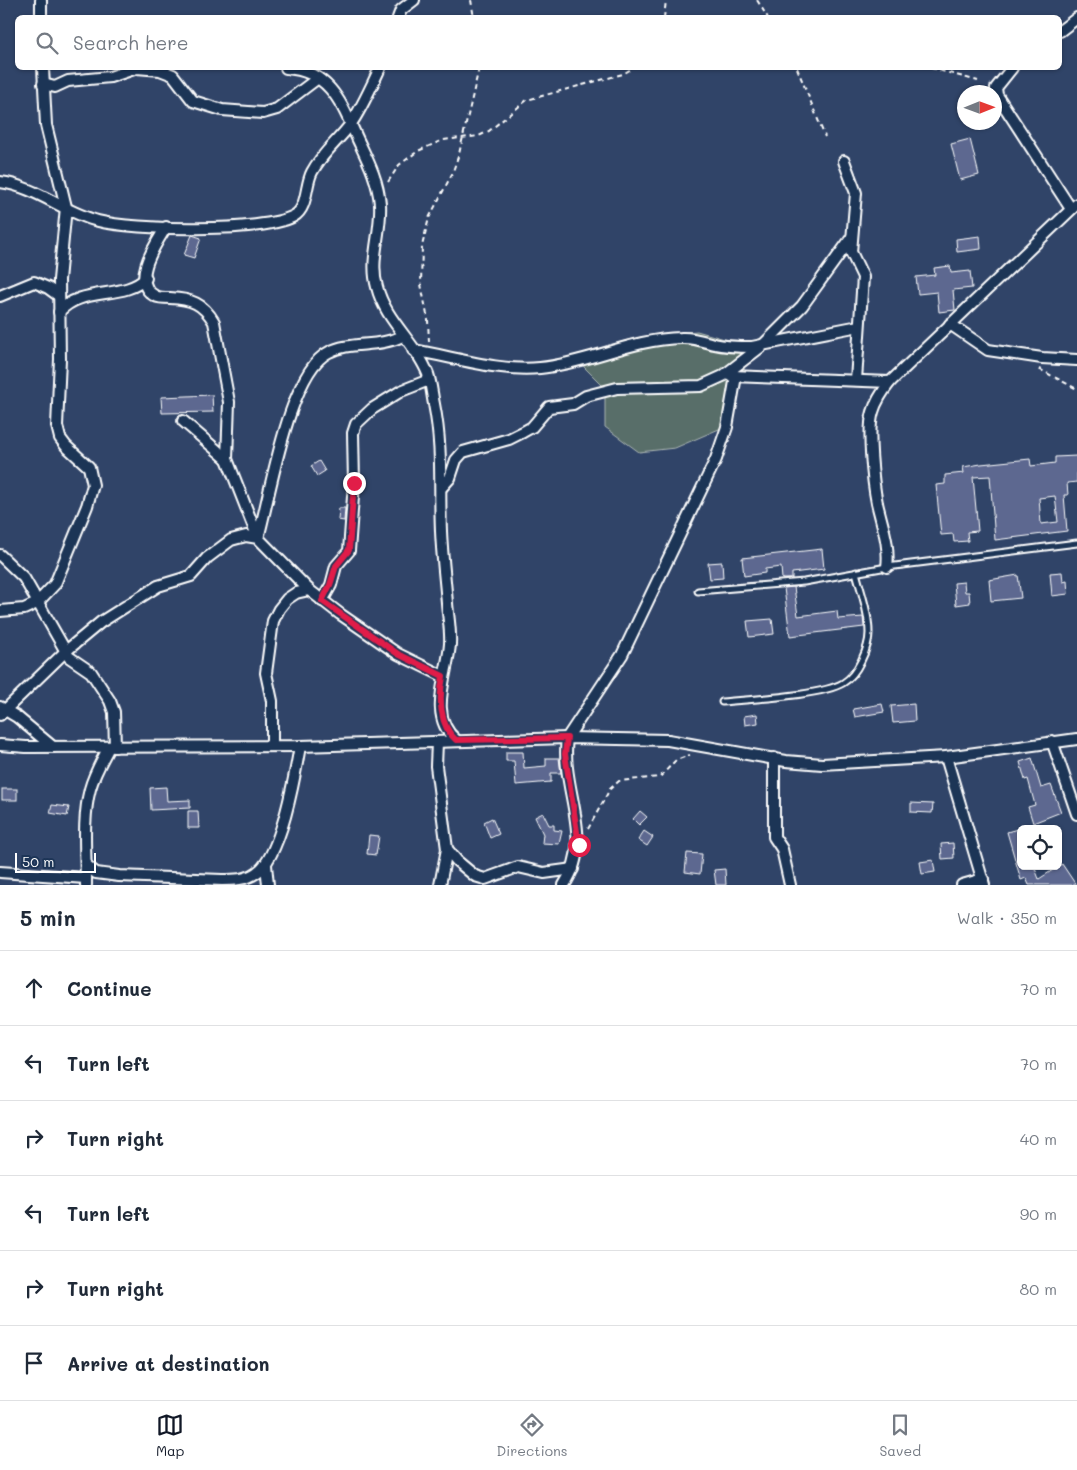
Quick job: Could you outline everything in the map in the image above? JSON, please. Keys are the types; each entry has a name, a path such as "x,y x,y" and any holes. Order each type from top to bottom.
{"street":[{"path":"41,0 41,15"},
{"path":"399,15 401,10 414,0"},
{"path":"1062,29 1077,18"},
{"path":"0,611 24,609 37,604 56,584 87,506 93,485 89,467 63,442 57,426 60,359 58,296 66,207 49,143 43,70"},
{"path":"43,84 55,87 68,80 110,77 133,70"},
{"path":"170,70 193,101 222,110 235,109 254,113 270,112 277,109 318,78"},
{"path":"297,70 308,72 318,78 337,95 374,173 380,206 375,264 376,286 429,380 438,424 442,487 441,532 450,642 441,687 443,718 449,734 456,740"},
{"path":"0,182 43,196 97,221 166,228 252,224 284,220 302,208 312,172 323,154 351,124 379,70"},
{"path":"887,567 888,547 877,501 870,432 874,409 890,382 1074,207 997,94 996,88 1010,70"},
{"path":"844,162 856,193 852,256 863,275 856,380"},
{"path":"166,228 149,255 146,278 147,286 154,296 190,299 202,306 214,322 229,402 227,459 258,538 322,601 398,654 443,676"},
{"path":"442,487 450,478 456,460 463,452 509,439 523,432 532,427 550,407 573,404 586,396 607,390 702,386 724,376 762,346 802,306 820,278 852,237"},
{"path":"59,312 73,300 132,288 146,278"},
{"path":"0,296 34,282 48,288 58,296"},
{"path":"950,324 988,350 1042,358 1077,360"},
{"path":"413,350 505,368 524,369 586,357 644,341 682,337 733,348 762,346 859,326"},
{"path":"258,538 277,456 291,412 308,373 320,358 329,352 390,342 403,336"},
{"path":"724,376 890,382"},
{"path":"564,885 572,869 579,845 565,754 567,738 622,656 716,459 727,427 736,376"},
{"path":"322,601 336,566 349,550 354,483 353,434 356,424 372,409 401,390 429,380"},
{"path":"183,421 227,459"},
{"path":"53,747 1,711 65,652 101,622 158,586 191,576 207,558 231,540 246,536 258,538"},
{"path":"0,555 24,578 65,652 77,664 91,672 110,701 114,712 112,747 97,769 89,792 86,881 0,872"},
{"path":"272,746 272,701 266,673 273,621 287,599 296,593 309,590"},
{"path":"0,745 53,747 300,746 567,738 668,740 822,764 946,757 1077,739"},
{"path":"1052,741 1077,814"},
{"path":"437,742 436,766 446,849 440,885"},
{"path":"86,865 96,873 119,876 222,880 250,876 266,865 274,850 284,819 300,746"},
{"path":"946,757 983,882 962,885"},
{"path":"774,758 774,837 782,849 790,885"},
{"path":"446,849 470,872 485,879 518,867 544,873 572,869"},
{"path":"266,865 268,885"}],"lane":[{"path":"698,591 804,582 887,567 1077,543"},
{"path":"722,702 818,691 841,684 849,678 866,648 869,634 856,572"}],"path":[{"path":"471,0 474,15"},
{"path":"664,15 666,0"},
{"path":"757,0 766,15"},
{"path":"429,352 428,320 422,284 422,246 429,218 452,174 464,138 478,70"},
{"path":"386,186 399,164 418,151 443,140 479,136 489,131 527,100 623,74 630,70"},
{"path":"798,70 826,137"},
{"path":"938,70 978,81"},
{"path":"1033,365 1077,389"},
{"path":"586,834 610,789 619,781 660,777 676,760 697,753"}],"green space":[{"path":"697,331 735,342 741,351 745,374 735,390 726,426 675,448 639,452 605,427 605,388 584,367 583,363 608,347 622,342 637,338"}],"building":[{"path":"970,139 979,175 960,180 951,144"},
{"path":"192,235 201,238 194,258 184,255"},
{"path":"980,236 981,249 957,252 956,239"},
{"path":"950,266 951,273 970,271 972,288 953,290 955,310 939,312 937,292 918,294 916,277 935,275 934,268"},
{"path":"212,395 213,412 162,413 161,397"},
{"path":"1077,456 1077,482 1067,483 1068,495 1064,495 1067,531 995,540 990,476 973,477 978,531 967,532 968,541 954,542 953,534 941,535 936,485 945,484 945,475 964,473 963,467 981,464 1030,459 1031,466 1055,463 1055,457","holes":["1055,496 1058,522 1041,524 1039,498"]},
{"path":"319,461 325,471 317,476 311,466"},
{"path":"339,508 345,508 344,521 338,520"},
{"path":"822,549 824,569 792,573 792,579 782,579 781,567 765,569 765,573 744,576 742,558"},
{"path":"722,562 723,578 710,579 708,563"},
{"path":"1062,572 1063,582 1067,581 1068,594 1052,596 1050,573"},
{"path":"1018,575 1021,598 991,601 989,580"},
{"path":"964,582 965,592 969,592 970,603 956,605 954,583"},
{"path":"794,587 798,616 837,611 838,619 863,617 864,627 790,636 784,588"},
{"path":"772,619 774,634 749,637 747,621"},
{"path":"882,704 884,712 855,717 853,709"},
{"path":"914,704 915,721 893,723 891,706"},
{"path":"757,714 758,723 745,725 744,716"},
{"path":"506,752 523,752 524,768 546,766 546,758 559,758 561,773 551,773 551,782 516,785 514,761 506,761"},
{"path":"1032,758 1041,788 1051,785 1061,812 1033,823 1028,807 1035,805 1028,779 1025,780 1020,762"},
{"path":"166,787 167,801 190,800 190,808 151,810 150,788"},
{"path":"2,789 17,789 17,800 2,800"},
{"path":"911,803 933,804 932,813 911,812"},
{"path":"52,805 69,807 67,816 50,813"},
{"path":"188,811 198,811 199,828 188,828"},
{"path":"640,811 647,817 639,825 633,819"},
{"path":"543,813 549,825 554,825 554,830 562,831 559,844 542,843 543,834 535,817"},
{"path":"492,818 499,834 490,838 484,822"},
{"path":"1017,829 1017,866 1007,832"},
{"path":"644,831 653,837 647,846 638,840"},
{"path":"369,835 379,836 376,855 367,854"},
{"path":"953,843 954,858 942,859 941,844"},
{"path":"687,853 702,854 700,874 685,872"},
{"path":"933,860 935,872 922,874 920,862"},
{"path":"1062,864 1076,885 1029,885 1026,878 1021,880 1018,870 1036,870 1039,879 1053,870 1062,870"},
{"path":"725,869 726,885 716,885 714,870"}],"route":[{"path":"354,483 349,550 336,566 322,601 398,654 443,676 441,687 443,718 449,734 456,740 567,738 565,754 579,845"}]}
